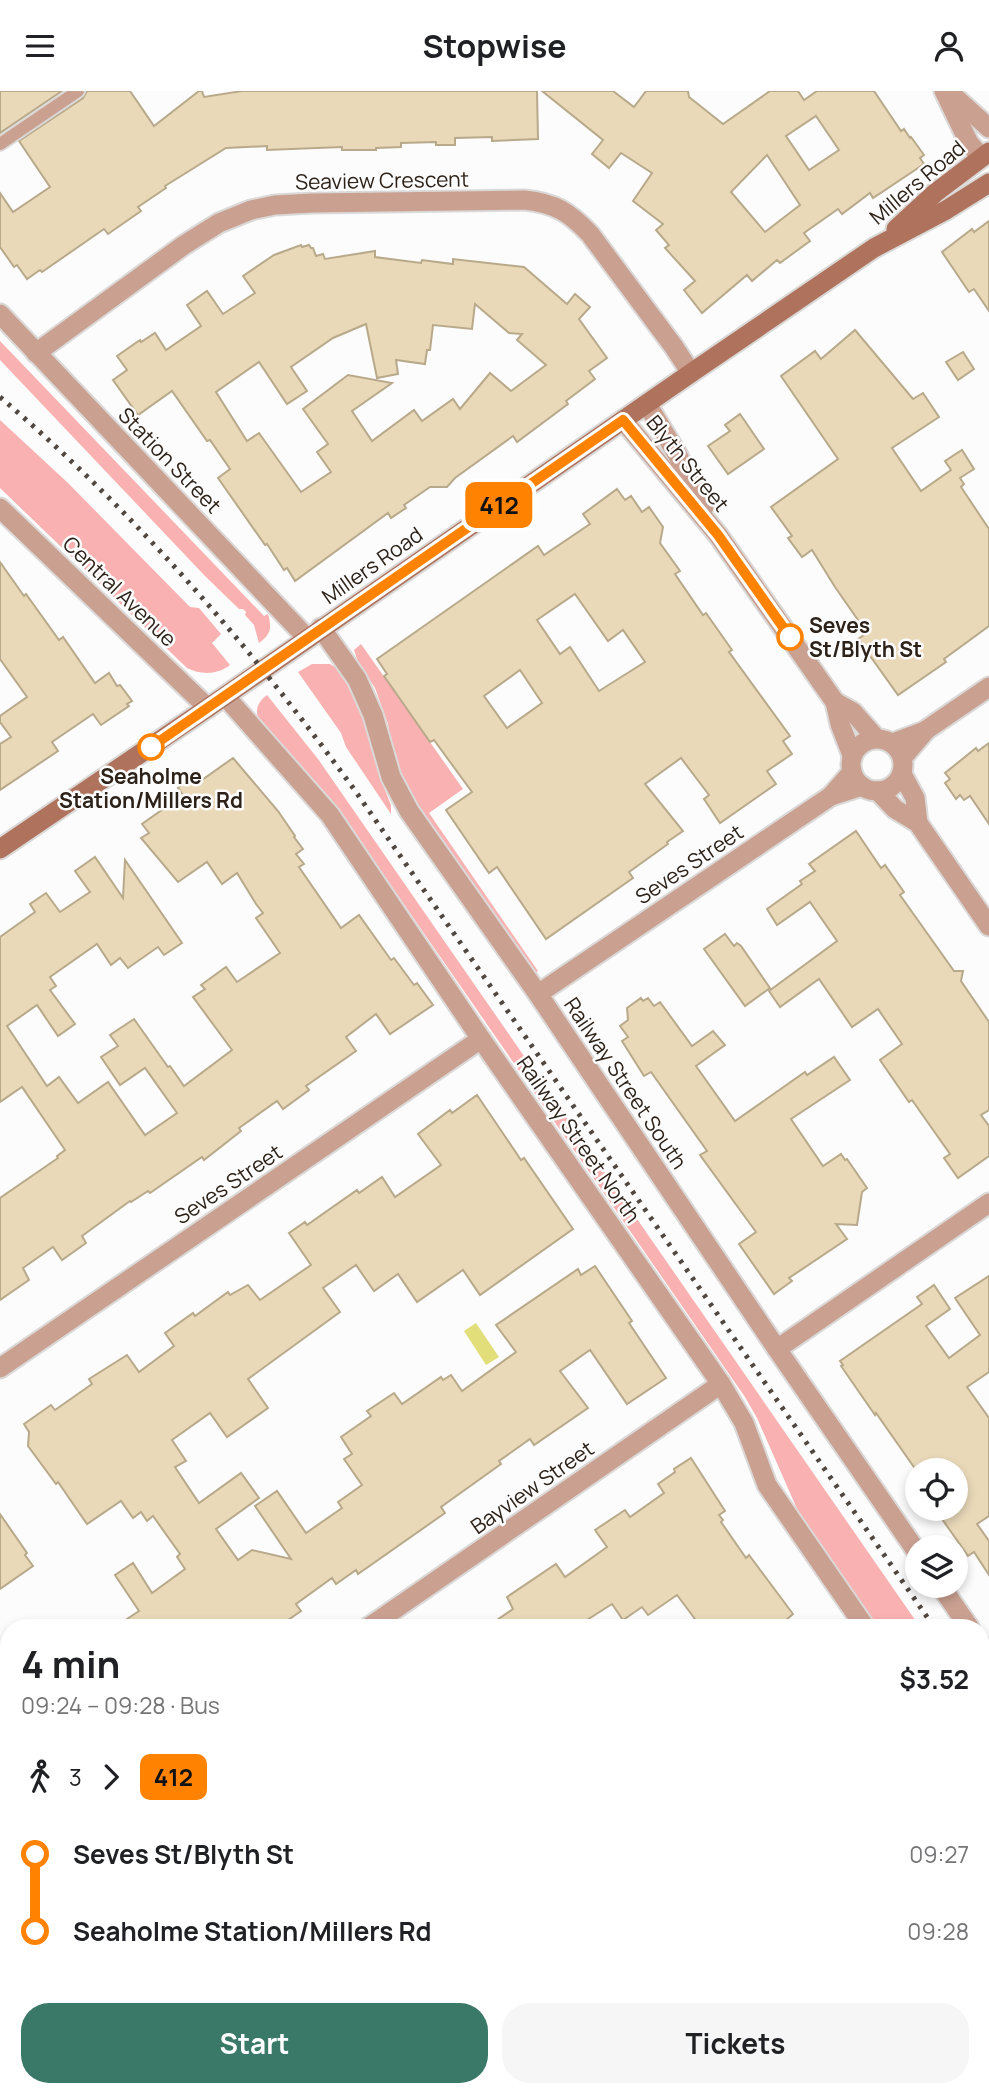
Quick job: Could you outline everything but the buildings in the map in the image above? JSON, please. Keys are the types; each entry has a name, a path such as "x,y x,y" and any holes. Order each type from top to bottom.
{"main road":[{"name":"Millers Road","path":"874,248 935,193 986,157"},
{"name":"Millers Road","path":"0,849 874,248 946,210 989,183"}],"street":[{"path":"946,91 989,128"},
{"path":"946,91 969,142 986,157"},
{"name":"Seaview Crescent","path":"36,353 184,245 219,223 251,210 275,205 312,203 524,199 560,208 574,217 590,234 691,373"},
{"name":"Station Street","path":"0,314 314,633"},
{"name":"Blyth Street","path":"647,404 677,454 718,535"},
{"name":"Blyth Street","path":"623,420 718,535 835,702 839,724 861,776 895,809 918,823 989,926"},
{"name":"Central Avenue","path":"0,508 208,708"},
{"name":"Railway Street South","path":"314,633 345,660 361,689 377,727 391,777 420,828 538,994 776,1349 905,1535"},
{"path":"893,753 989,687"},
{"name":"Railway Street North","path":"225,696 330,815 481,1039 721,1384 744,1423 767,1485 859,1619"},
{"name":"Blyth Street","path":"835,702 853,712 893,753 915,798 918,823"},
{"path":"867,740 893,753 892,787 861,776 859,745 867,740"},
{"name":"Seves Street","path":"538,994 861,776"},
{"name":"Seves Street","path":"0,1368 481,1039"},
{"path":"776,1349 989,1203"},
{"name":"Bayview Street","path":"381,1619 721,1384"},
{"path":"949,1598 963,1619"}],"lane":[{"path":"0,145 78,91"}],"shaded area":[{"path":"0,341 264,616 268,614 270,630 263,640 259,643 254,625 245,615 246,612 239,609 205,576 0,360"},
{"path":"0,420 68,483 190,607 199,608 221,634 212,643 230,665 209,673 187,668 0,488"},
{"path":"361,644 463,789 429,813 538,971 536,973 524,965 420,814 399,773 388,724 375,688 358,662 354,650"},
{"path":"312,664 330,664 338,669 354,695 391,805 391,814 346,747 341,733 298,672"},
{"path":"267,695 318,759 914,1619 872,1619 798,1511 745,1397 331,799 258,718 258,705"},
{"path":"476,1323 499,1357 486,1365 464,1331"}],"railway":[{"path":"0,397 99,488 145,535 233,634 316,738 928,1619"}],"bus line":[{"name":"412","path":"151,747 623,420 718,535 790,637"}],"place":[{"name":"Seves St/Blyth St","path":"790,637"},
{"name":"Seaholme Station/Millers Rd","path":"151,747"}]}
